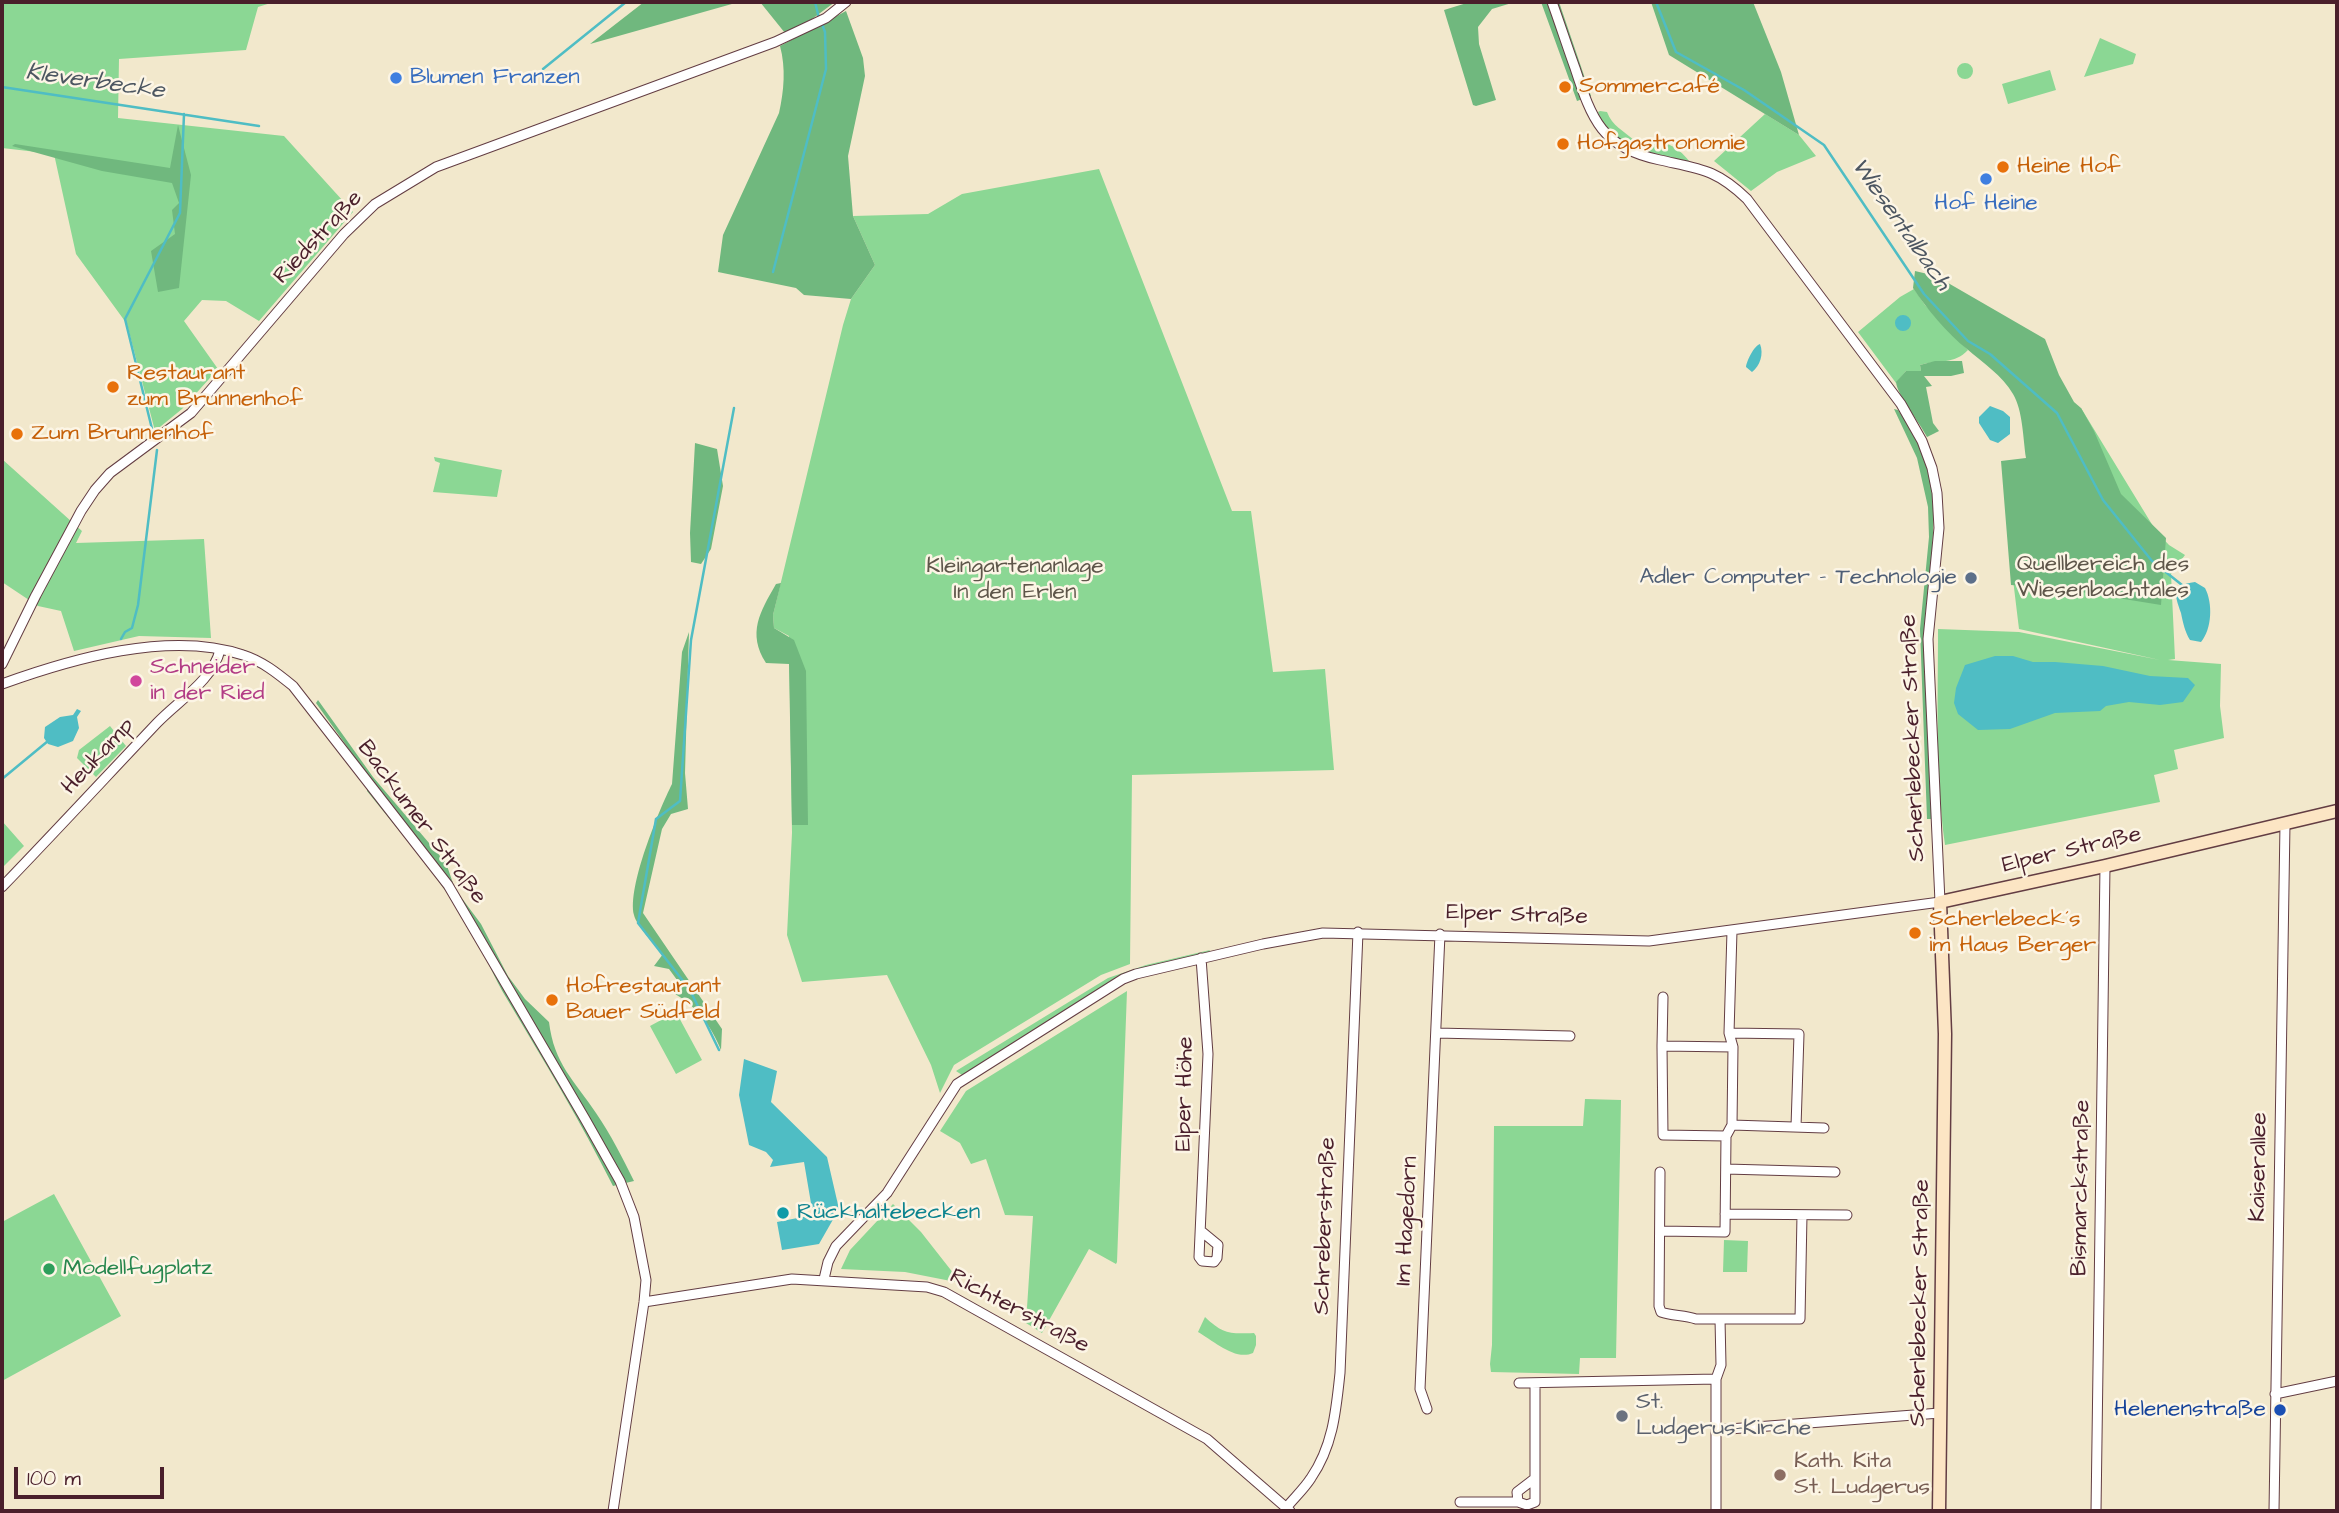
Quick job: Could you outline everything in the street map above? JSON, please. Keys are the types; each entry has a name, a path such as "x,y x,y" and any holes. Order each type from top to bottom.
{"street":[{"name":"Riedstraße","path":"2,664 81,510 95,490 110,474 181,422 201,403 344,234 375,204 436,167 753,51 815,24 846,2"},
{"name":"Scherlebecker Straße","path":"1552,2 1587,104 1600,128 1613,141 1636,153 1713,173 1727,180 1747,199 1900,404 1922,441 1932,468 1939,509 1928,639 1945,1045 1938,1511"},
{"name":"Backumer Straße","path":"2,684 75,660 124,650 163,647 243,654 271,668 293,686 449,885 626,1194 635,1216 646,1280 613,1511"},
{"name":"Heukamp","path":"2,887 159,721 206,676 220,650"},
{"name":"Elper Straße","path":"824,1279 836,1246 887,1193 957,1084 1124,979 1148,970 1313,934 1359,932 1649,941 1732,931 1940,902 2337,811"},
{"name":"Kaiserallee","path":"2274,1511 2285,824"},
{"name":"Bismarckstraße","path":"2096,1511 2105,866"},
{"path":"1660,1231 1725,1232 1726,1136 1732,1125 1733,1047 1729,1033 1732,931"},
{"name":"Schreberstraße","path":"1288,1510 1322,1461 1336,1419 1359,932"},
{"name":"Im Hagedorn","path":"1427,1409 1420,1389 1440,934"},
{"name":"Elper Höhe","path":"1201,958 1208,1054 1201,1231"},
{"path":"1663,997 1663,1135 1726,1136"},
{"path":"1436,1033 1570,1036"},
{"path":"1729,1033 1799,1034 1796,1127"},
{"path":"1662,1046 1733,1047"},
{"path":"1732,1125 1824,1128"},
{"path":"1726,1169 1835,1172"},
{"path":"1660,1172 1661,1312 1696,1319 1800,1319 1802,1215"},
{"path":"1725,1214 1847,1215"},
{"name":"Richterstraße","path":"644,1302 783,1280 824,1279 927,1287 944,1292 1207,1439 1288,1510"},
{"path":"1716,1511 1716,1379 1721,1365 1720,1319"},
{"path":"1519,1383 1716,1379"},
{"path":"2275,1394 2337,1381"},
{"path":"1460,1502 1518,1502 1527,1505 1535,1502 1535,1383"},
{"path":"1716,1430 1940,1413"},
{"path":"1518,1502 1517,1492 1534,1479"}],"green space":[{"path":"2,2 274,2 258,7 246,50 119,59 118,118 284,136 353,212 259,321 226,301 202,300 184,321 218,369 182,409 155,431 127,324 76,254 54,154 2,148"},
{"path":"644,2 739,2 590,44"},
{"path":"760,2 835,2 812,19 785,33"},
{"path":"1470,2 1515,2 1492,9 1478,27 1479,44 1496,100 1476,106 1473,105 1444,10"},
{"path":"1541,2 1559,2 1591,96 1577,101"},
{"path":"1651,2 1753,2 1781,72 1799,135 1669,55"},
{"path":"846,11 863,58 865,76 848,156 853,216 875,265 851,299 804,295 796,288 718,272 723,235 779,113 784,79 780,46"},
{"path":"2100,38 2136,54 2133,64 2084,77"},
{"path":"1962,63 1968,63 1973,71 1971,77 1962,79 1957,74 1957,68"},
{"path":"2050,70 2056,90 2008,104 2002,84"},
{"path":"1600,111 1607,112 1615,125 1635,141 1633,147 1606,128 1600,118"},
{"path":"1765,114 1799,135 1816,156 1777,172 1751,191 1714,161"},
{"path":"178,125 191,175 179,288 158,292 151,251 175,234 172,210 179,203 172,183 102,171 12,146 15,144 170,168"},
{"path":"1652,139 1673,147 1690,162 1644,151"},
{"name":"Kleingartenanlage In den Erlen","path":"1099,169 1232,511 1251,511 1273,672 1325,669 1334,770 1132,775 1130,964 1101,975 954,1065 940,1093 931,1065 887,975 802,982 787,935 792,833 789,636 774,628 773,615 843,325 851,299 875,265 853,216 928,214 962,194"},
{"name":"Quellbereich des Wiesenbachtales","path":"1915,271 1936,276 2045,339 2059,375 2094,431 2121,494 2166,538 2161,605 2025,583 2024,586 2011,585 2001,461 2026,458 2019,408 2004,381 1952,336 1924,304 1913,288"},
{"path":"1914,289 1925,305 1968,350 1952,360 1920,365 1921,371 1906,371 1896,383 1858,332 1900,297"},
{"path":"1935,361 1962,361 1964,373 1924,376 1932,386 1926,387 1933,423 1939,431 1927,437 1904,401 1896,382 1906,371 1921,371 1920,365"},
{"name":"Quellbereich des Wiesenbachtales","path":"2081,408 2156,531 2169,545 2185,555 2171,574 2175,659 2168,660 2221,664 2220,706 2224,738 2174,750 2178,769 2154,775 2160,802 1945,845 1938,764 1938,629 2019,632 2160,660 2019,629 2007,530"},
{"path":"1894,409 1898,410 1921,452 1932,491 1933,531 1925,626 1933,819 1927,819 1920,629 1929,537 1928,507 1917,458"},
{"path":"695,443 717,449 723,486 711,549 701,564 691,562"},
{"path":"434,457 502,470 497,497 433,492 440,463 435,461"},
{"path":"2,459 82,531 76,543 204,539 211,638 139,636 74,651 61,611 38,606 2,582"},
{"path":"781,583 773,615 774,628 794,640 806,671 808,825 792,825 789,664 766,663 757,642 761,613 776,584"},
{"path":"689,632 685,773 688,809 671,814 662,829 643,913 722,1029 721,1050 702,1017 689,1003 673,993 680,984 669,969 654,966 663,954 635,919 633,902 652,829 672,784 682,652"},
{"path":"318,700 373,777 446,863 455,889 481,924 508,976 525,999 549,1022 560,1061 607,1130 634,1181 613,1186 502,991 473,933 436,878 367,791 368,776 316,703"},
{"path":"110,726 126,746 96,777 77,758 79,750"},
{"path":"2,821 24,846 2,868"},
{"path":"1210,950 1134,971 962,1075 956,1071 1108,978 1146,965"},
{"path":"1127,991 1117,1262 1116,1264 1089,1249 1042,1333 1026,1323 1033,1216 1005,1215 986,1159 971,1164 960,1143 940,1131 966,1091"},
{"path":"676,1012 702,1060 676,1074 650,1026"},
{"path":"1585,1099 1621,1100 1616,1358 1580,1358 1579,1374 1491,1372 1494,1126 1583,1126"},
{"name":"Modellfugplatz","path":"54,1194 121,1316 2,1381 2,1222"},
{"path":"893,1204 921,1232 961,1283 905,1272 841,1269 850,1250"},
{"path":"1724,1240 1748,1241 1747,1272 1723,1272"},
{"path":"1205,1317 1227,1332 1254,1333 1256,1345 1253,1353 1246,1355 1232,1352 1198,1332"}],"water":[{"path":"1903,315 1909,317 1909,329 1903,331 1897,329 1895,323 1897,317"},
{"path":"1760,344 1760,360 1752,372 1746,367 1753,350"},
{"path":"1990,406 2010,417 2010,434 1998,443 1990,440 1979,423 1979,417"},
{"path":"2195,582 2205,588 2210,608 2209,623 2201,642 2188,637 2176,596 2178,588"},
{"path":"1995,656 2013,656 2033,662 2103,666 2150,676 2188,678 2195,685 2183,702 2160,705 2129,702 2106,706 2100,711 2055,713 2010,729 1978,730 1958,714 1954,703 1956,688 1965,665"},
{"path":"77,709 81,711 77,717 79,728 73,741 58,747 48,744 44,738 45,727 60,717 73,715"},
{"path":"744,1059 777,1071 771,1102 827,1157 839,1209 819,1244 782,1250 777,1222 813,1215 804,1162 770,1167 773,1160 766,1152 749,1145 739,1095"}],"waterway":[{"path":"543,69 626,2"},
{"path":"815,2 819,18"},
{"name":"Wiesentalbach","path":"1656,2 1676,52 1744,90 1824,145 1924,294 1968,341 1990,354 2057,413 2103,500 2152,561 2182,585"},
{"path":"773,272 826,69 825,32 822,24"},
{"name":"Kleverbecke","path":"2,87 259,126"},
{"path":"153,433 125,319 180,213 184,114"},
{"path":"719,1050 690,990 638,923 656,819 680,801 691,640 734,408"},
{"path":"121,639 125,632 132,628 138,605 157,450"},
{"path":"2,779 48,741"}],"place":[{"name":"Blumen Franzen","path":"396,78"},
{"name":"Sommercafé","path":"1565,87"},
{"name":"Hofgastronomie","path":"1563,144"},
{"name":"Heine Hof","path":"2003,167"},
{"name":"Hof Heine","path":"1986,179"},
{"name":"Restaurant zum Brunnenhof","path":"113,387"},
{"name":"Zum Brunnenhof","path":"17,434"},
{"name":"Adler Computer - Technologie","path":"1971,578"},
{"name":"Schneider in der Ried","path":"136,681"},
{"name":"Scherlebeck´s im Haus Berger","path":"1915,933"},
{"name":"Hofrestaurant Bauer Südfeld","path":"552,1000"},
{"name":"Rückhaltebecken","path":"783,1213"},
{"name":"Modellfugplatz","path":"49,1269"},
{"name":"Helenenstraße","path":"2280,1410"},
{"name":"St. Ludgerus-Kirche","path":"1622,1416"},
{"name":"Kath. Kita St. Ludgerus","path":"1780,1475"}]}
